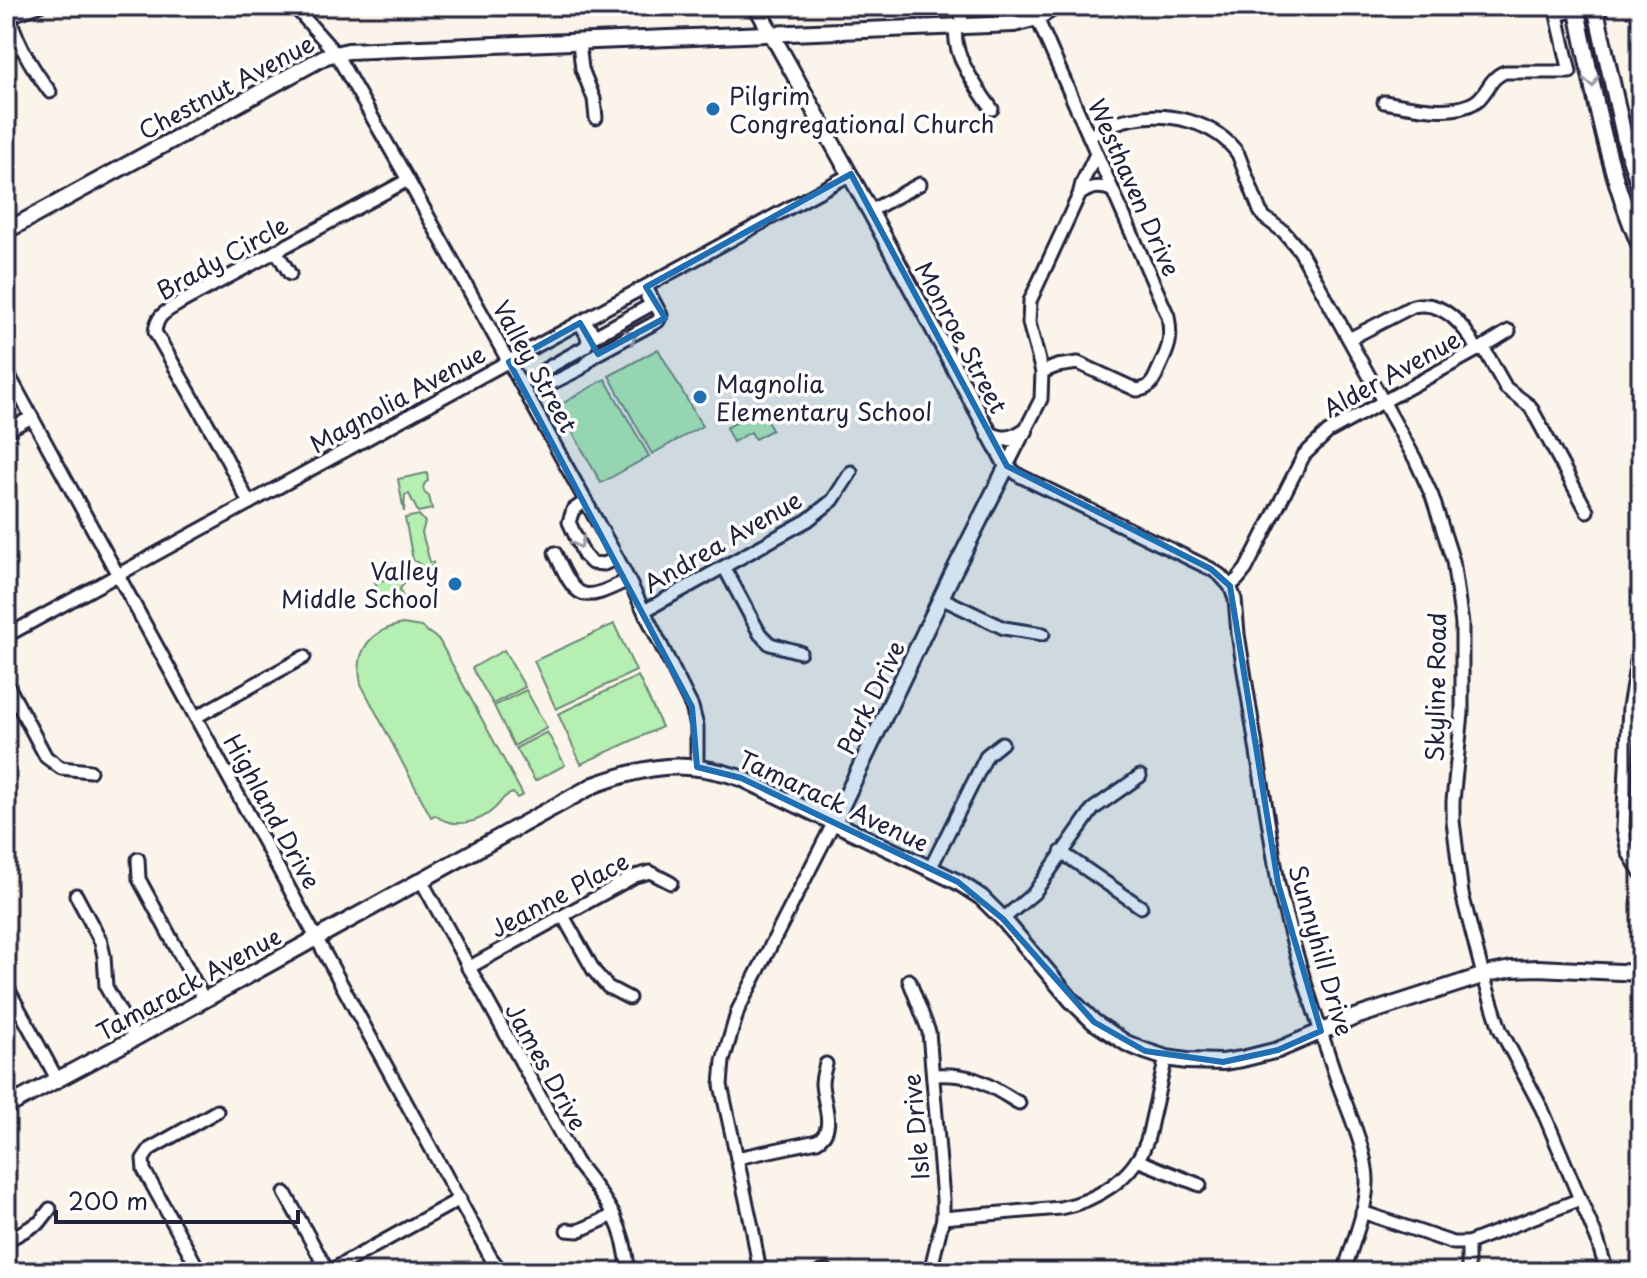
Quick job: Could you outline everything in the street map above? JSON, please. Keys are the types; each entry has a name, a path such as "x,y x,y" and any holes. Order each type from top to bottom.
{"main road":[{"name":"Monroe Street","path":"756,6 851,174 1007,466"},
{"name":"Chestnut Avenue","path":"6,231 324,57 350,50 1014,24 1037,18 1056,6"},
{"path":"1595,6 1626,145 1641,192"},
{"path":"1576,8 1608,150 1641,248"},
{"path":"989,434 1002,440 1025,431"},
{"name":"Park Drive","path":"834,822 1007,466"},
{"name":"Tamarack Avenue","path":"6,1107 594,785 651,767 697,767 741,778 958,882 981,897 1003,919 1094,1022 1126,1043 1166,1058 1223,1062 1278,1050 1355,1017 1483,975 1512,969 1641,973"}],"street":[{"path":"39,6 8,11 20,44 50,92"},
{"name":"Valley Street","path":"294,6 336,54 617,558 692,707 697,726 697,767"},
{"path":"961,6 956,45 992,109"},
{"path":"1384,102 1435,110 1463,106 1477,100 1495,76 1505,72 1570,72 1557,15 1576,8"},
{"name":"Westhaven Drive","path":"1037,18 1168,316 1170,328 1169,347 1153,383 1145,390 1137,390 1078,363 1042,372"},
{"path":"579,43 582,69 594,99 596,118"},
{"path":"6,53 20,44"},
{"name":"Skyline Road","path":"1089,136 1132,118 1170,117 1199,124 1215,132 1238,154 1260,211 1300,251 1415,459 1432,496 1453,561 1462,624 1462,713 1453,801 1459,878 1500,1029 1542,1109 1597,1239 1607,1272"},
{"name":"Park Drive","path":"1007,466 1041,399 1042,372 1029,323 1030,301 1096,154"},
{"name":"Magnolia Avenue","path":"6,636 851,174"},
{"name":"Brady Circle","path":"249,503 155,332 156,321 276,251 408,180"},
{"path":"870,211 920,184"},
{"path":"1079,195 1094,187 1112,190"},
{"path":"276,251 290,274"},
{"path":"595,336 651,304 644,288"},
{"path":"583,321 588,343 544,370 543,379 548,385 658,321 661,315 644,288"},
{"path":"1349,339 1413,306 1424,303 1438,307 1471,338 1506,388 1530,406 1587,511"},
{"path":"583,321 602,352"},
{"name":"Alder Avenue","path":"1230,586 1246,569 1304,455 1328,432 1509,331"},
{"name":"Highland Drive","path":"6,370 491,1258 502,1272"},
{"path":"6,431 32,417"},
{"name":"Monroe Street","path":"1007,466 1033,483 1211,569 1230,586"},
{"name":"Andrea Avenue","path":"644,611 808,520 833,500 851,472"},
{"path":"586,501 573,510 569,522 584,555 592,563 604,564 617,558"},
{"path":"555,553 572,587 589,595 628,580"},
{"path":"724,567 760,634 770,644 800,652"},
{"name":"Sunnyhill Drive","path":"1230,586 1235,599 1240,649 1286,921 1364,1157 1367,1183 1362,1212 1344,1272"},
{"path":"941,598 1004,628 1043,634"},
{"path":"1641,639 1623,828 1628,852 1641,873"},
{"path":"196,717 304,657"},
{"path":"6,682 46,757 61,768 90,771"},
{"path":"930,869 987,755 1002,743"},
{"path":"1003,919 1034,893 1093,809 1140,776"},
{"name":"Park Drive","path":"760,1272 721,1085 723,1061 738,1010 834,822"},
{"path":"1061,852 1141,907"},
{"path":"138,859 139,879 204,999"},
{"name":"Jeanne Place","path":"468,968 635,876 650,872 671,883"},
{"name":"James Drive","path":"421,880 576,1162 606,1199 623,1233 628,1272"},
{"path":"76,895 101,942 106,987 135,1038"},
{"path":"563,916 594,971 608,987 629,998"},
{"name":"Isle Drive","path":"909,980 929,1032 933,1075 943,1218 930,1272"},
{"path":"6,985 57,1079"},
{"path":"943,1218 1060,1208 1096,1198 1118,1182 1137,1160 1146,1143 1166,1058"},
{"path":"737,1158 825,1137 828,1128 822,1076 826,1064"},
{"path":"933,1075 970,1077 1019,1103"},
{"path":"200,1272 144,1170 143,1159 150,1149 217,1111"},
{"path":"1137,1160 1200,1185"},
{"path":"285,1193 328,1272 460,1199"},
{"path":"1362,1212 1453,1243 1468,1243 1581,1199"},
{"path":"6,1241 40,1222 50,1209"},
{"path":"567,1230 578,1231 614,1215"},
{"path":"1468,1243 1468,1272"}],"highlighted area":[{"path":"851,174 1007,466 1211,569 1230,586 1278,883 1321,1031 1278,1050 1223,1062 1145,1051 1094,1022 1003,919 958,882 741,778 697,767 692,707 509,362 580,323 598,354 665,318 646,287"}],"green space":[{"path":"658,349 702,426 652,454 609,376"},
{"path":"605,379 649,456 601,483 558,406"},
{"path":"757,402 772,430 755,439 751,432 733,442 726,428 743,419 740,412"},
{"path":"427,473 428,481 423,488 432,509 418,512 409,494 405,495 404,512 398,479"},
{"path":"419,515 425,522 422,533 433,566 425,567 413,560 405,518"},
{"path":"411,574 412,579 407,580 400,589 402,596 410,601 389,604 381,599 375,582"},
{"path":"403,624 421,627 439,640 523,795 517,798 513,793 509,794 488,814 473,821 457,823 435,815 431,817 361,684 360,662 367,644 382,631"},
{"path":"614,624 636,671 556,709 534,661"},
{"path":"504,650 525,687 493,704 472,668"},
{"path":"638,676 662,727 581,764 558,714"},
{"path":"526,690 547,728 514,746 494,706"},
{"path":"547,732 565,765 535,781 516,748"}],"place":[{"name":"Pilgrim Congregational Church","path":"713,109"},
{"name":"Magnolia Elementary School","path":"700,397"},
{"name":"Valley Middle School","path":"455,584"}]}
